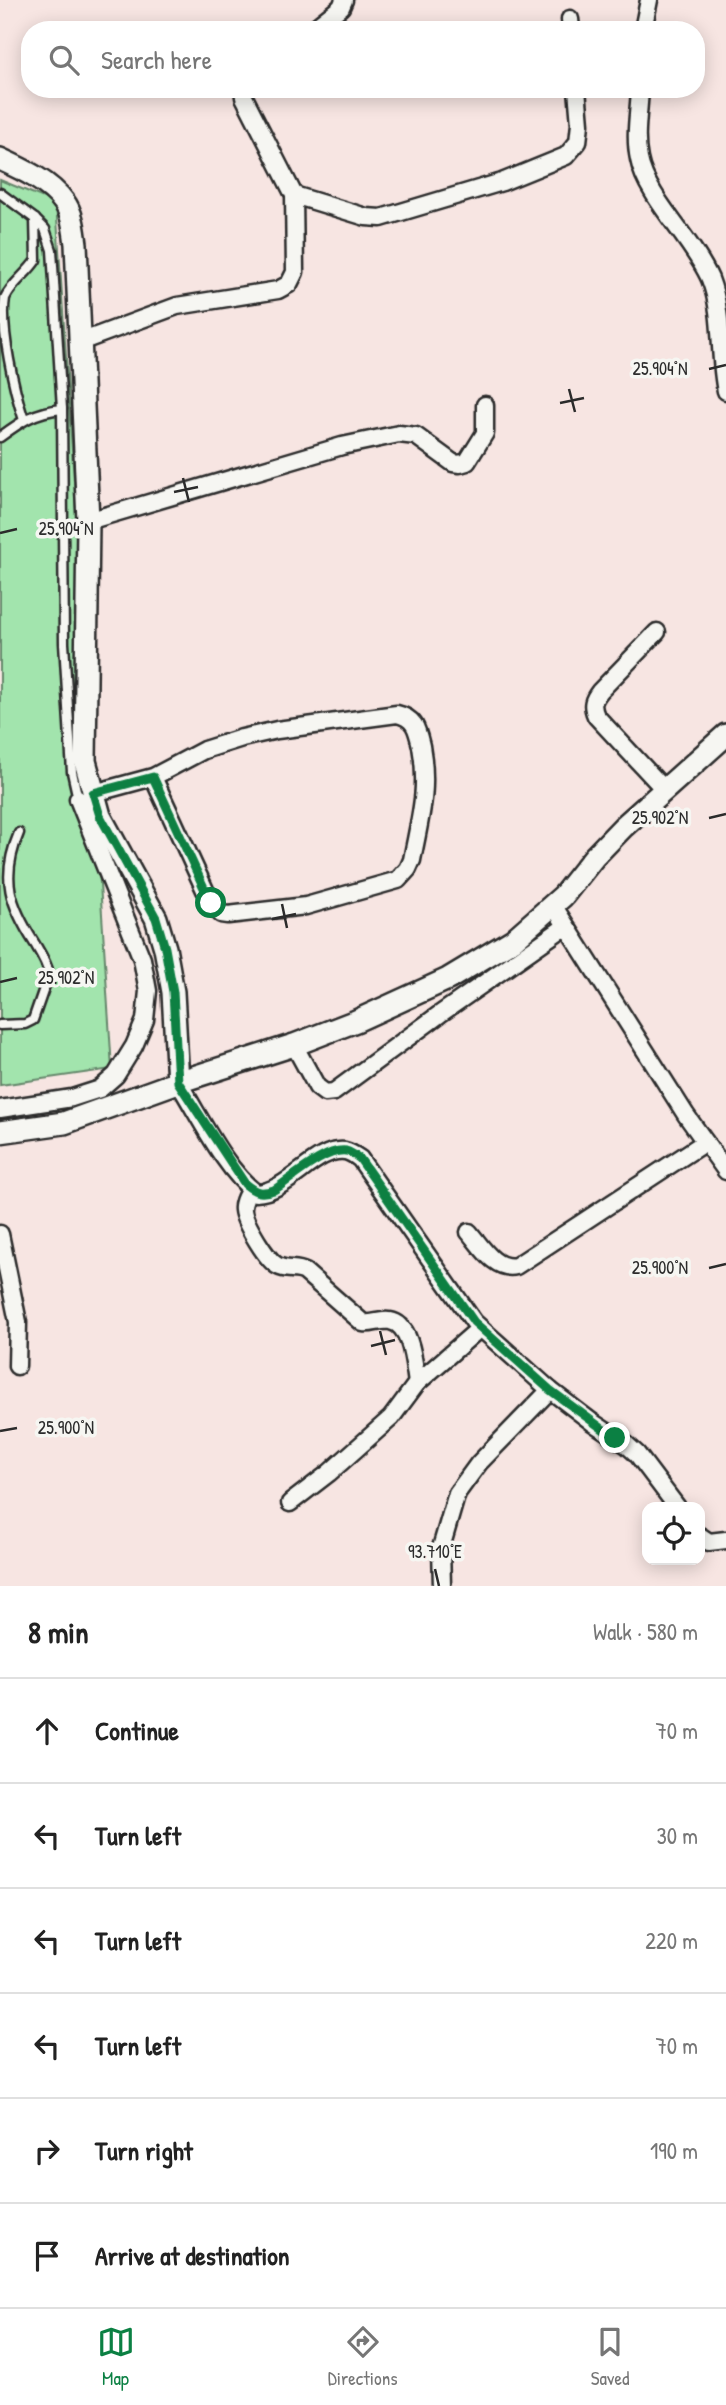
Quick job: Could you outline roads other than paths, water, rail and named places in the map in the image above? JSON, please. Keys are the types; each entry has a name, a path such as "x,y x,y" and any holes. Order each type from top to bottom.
{"street":[{"path":"323,21 341,7 344,0"},
{"path":"645,21 649,0"},
{"path":"80,342 177,306 278,290 289,284 295,272 294,195 245,98"},
{"path":"294,195 366,217 382,218 502,183 566,156 578,142 578,98"},
{"path":"639,98 636,139 639,162 656,196 691,243 709,278 719,313 726,391"},
{"path":"0,159 45,184 65,202 73,222 88,522 86,796 142,958 148,991 145,1020 134,1046 116,1074 100,1089 72,1098 0,1109"},
{"path":"88,522 342,446 400,434 416,436 453,463 460,464 467,461 485,433 485,405"},
{"path":"657,632 593,699 592,708 596,716 664,789"},
{"path":"86,796 153,777 204,750 253,735 397,714 407,716 418,730 426,788 412,860 398,880 306,906 228,915 221,914 211,903 153,777"},
{"path":"0,1132 64,1123 178,1082 294,1045 356,1021 448,979 513,940 553,905 623,827 726,735"},
{"path":"86,796 100,816 156,918 173,992 178,1082 228,1162 250,1189 256,1193 274,1190 334,1152 347,1151 360,1159 480,1328 550,1390 637,1454 673,1502"},
{"path":"553,905 726,1171"},
{"path":"294,1045 317,1087 325,1093 334,1092 566,926"},
{"path":"469,1232 500,1266 516,1266 705,1142"},
{"path":"250,1189 244,1200 243,1210 268,1258 285,1269 298,1268 304,1272 363,1323 386,1320 395,1322 404,1329 417,1383"},
{"path":"0,1234 18,1322 17,1366"},
{"path":"290,1503 330,1473 391,1418 417,1383 480,1328"},
{"path":"439,1585 441,1548 457,1493 479,1462 550,1390"},
{"path":"705,1539 709,1542 726,1540"}],"lane":[{"path":"0,193 45,229 52,250 62,409 64,643 72,772 86,796"},
{"path":"24,420 8,372 2,309 10,289 36,261 35,219"},
{"path":"0,437 41,411 62,409"},
{"path":"0,1025 25,1024 33,1020 50,974 6,895 4,868 10,846 19,833"}]}
